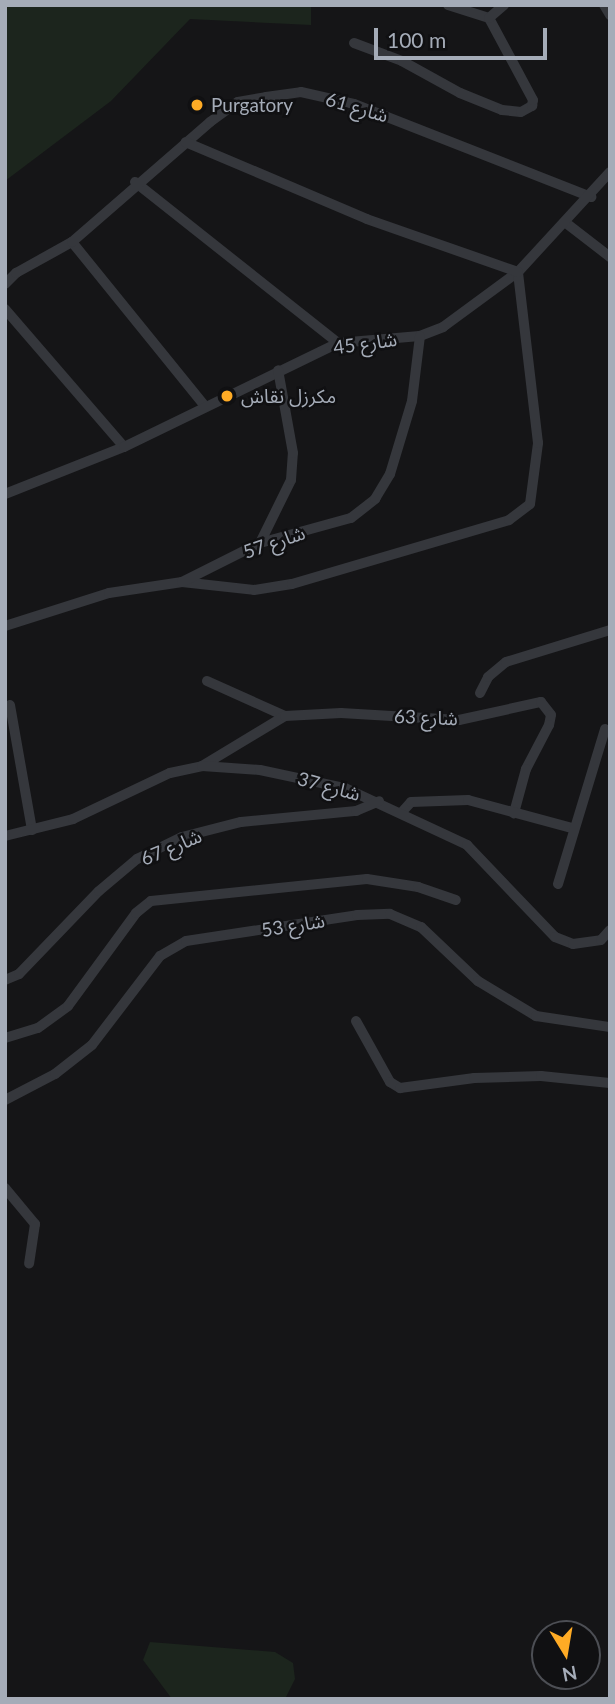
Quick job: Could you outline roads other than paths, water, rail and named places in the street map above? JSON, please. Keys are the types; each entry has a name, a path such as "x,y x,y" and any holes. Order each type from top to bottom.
{"street":[{"path":"354,43 402,61 470,97 521,112 532,106 533,100 489,18 448,5"},
{"path":"489,18 504,5"},
{"path":"604,5 610,15"},
{"name":"شارع 61","path":"5,284 16,273 72,242 135,182 238,102 301,92 415,124 591,197"},
{"path":"182,582 243,589 292,584 522,514 534,491 538,443 519,272 367,219 186,142"},
{"name":"شارع 45","path":"5,494 124,447 204,405 338,343 420,335 462,315 519,272 591,197 610,172"},
{"path":"135,182 338,343"},
{"path":"566,223 610,257"},
{"path":"72,242 204,405"},
{"path":"5,309 124,447"},
{"name":"شارع 57","path":"5,625 109,593 182,582 260,543 351,517 375,499 390,474 403,435 420,335"},
{"path":"260,543 291,480 293,453 278,370"},
{"path":"480,693 488,677 506,662 610,630"},
{"path":"208,681 285,716"},
{"name":"شارع 63","path":"202,766 285,716 341,713 459,720 541,702 551,715 549,725 527,769 514,813"},
{"path":"10,705 32,830"},
{"path":"558,884 572,828 605,729"},
{"name":"شارع 37","path":"5,835 32,830 93,811 170,773 202,766 316,780 379,800 467,845 555,937 573,944 601,940 610,930"},
{"path":"402,812 411,802 448,799 572,828"},
{"name":"شارع 67","path":"5,980 19,974 99,891 137,859 182,837 241,822 356,811 379,800"},
{"path":"5,1038 38,1028 68,1006 136,913 151,901 367,878 418,887 456,900"},
{"name":"شارع 53","path":"5,1100 55,1074 92,1045 160,956 186,942 357,915 390,914 421,927 478,981 536,1016 610,1027"},
{"path":"356,1021 390,1082 400,1088 474,1078 541,1076 610,1083"},
{"path":"5,1188 35,1224 29,1264"}],"place":[{"name":"Purgatory","path":"197,105"},
{"name":"مكرزل نقاش","path":"227,396"}]}
